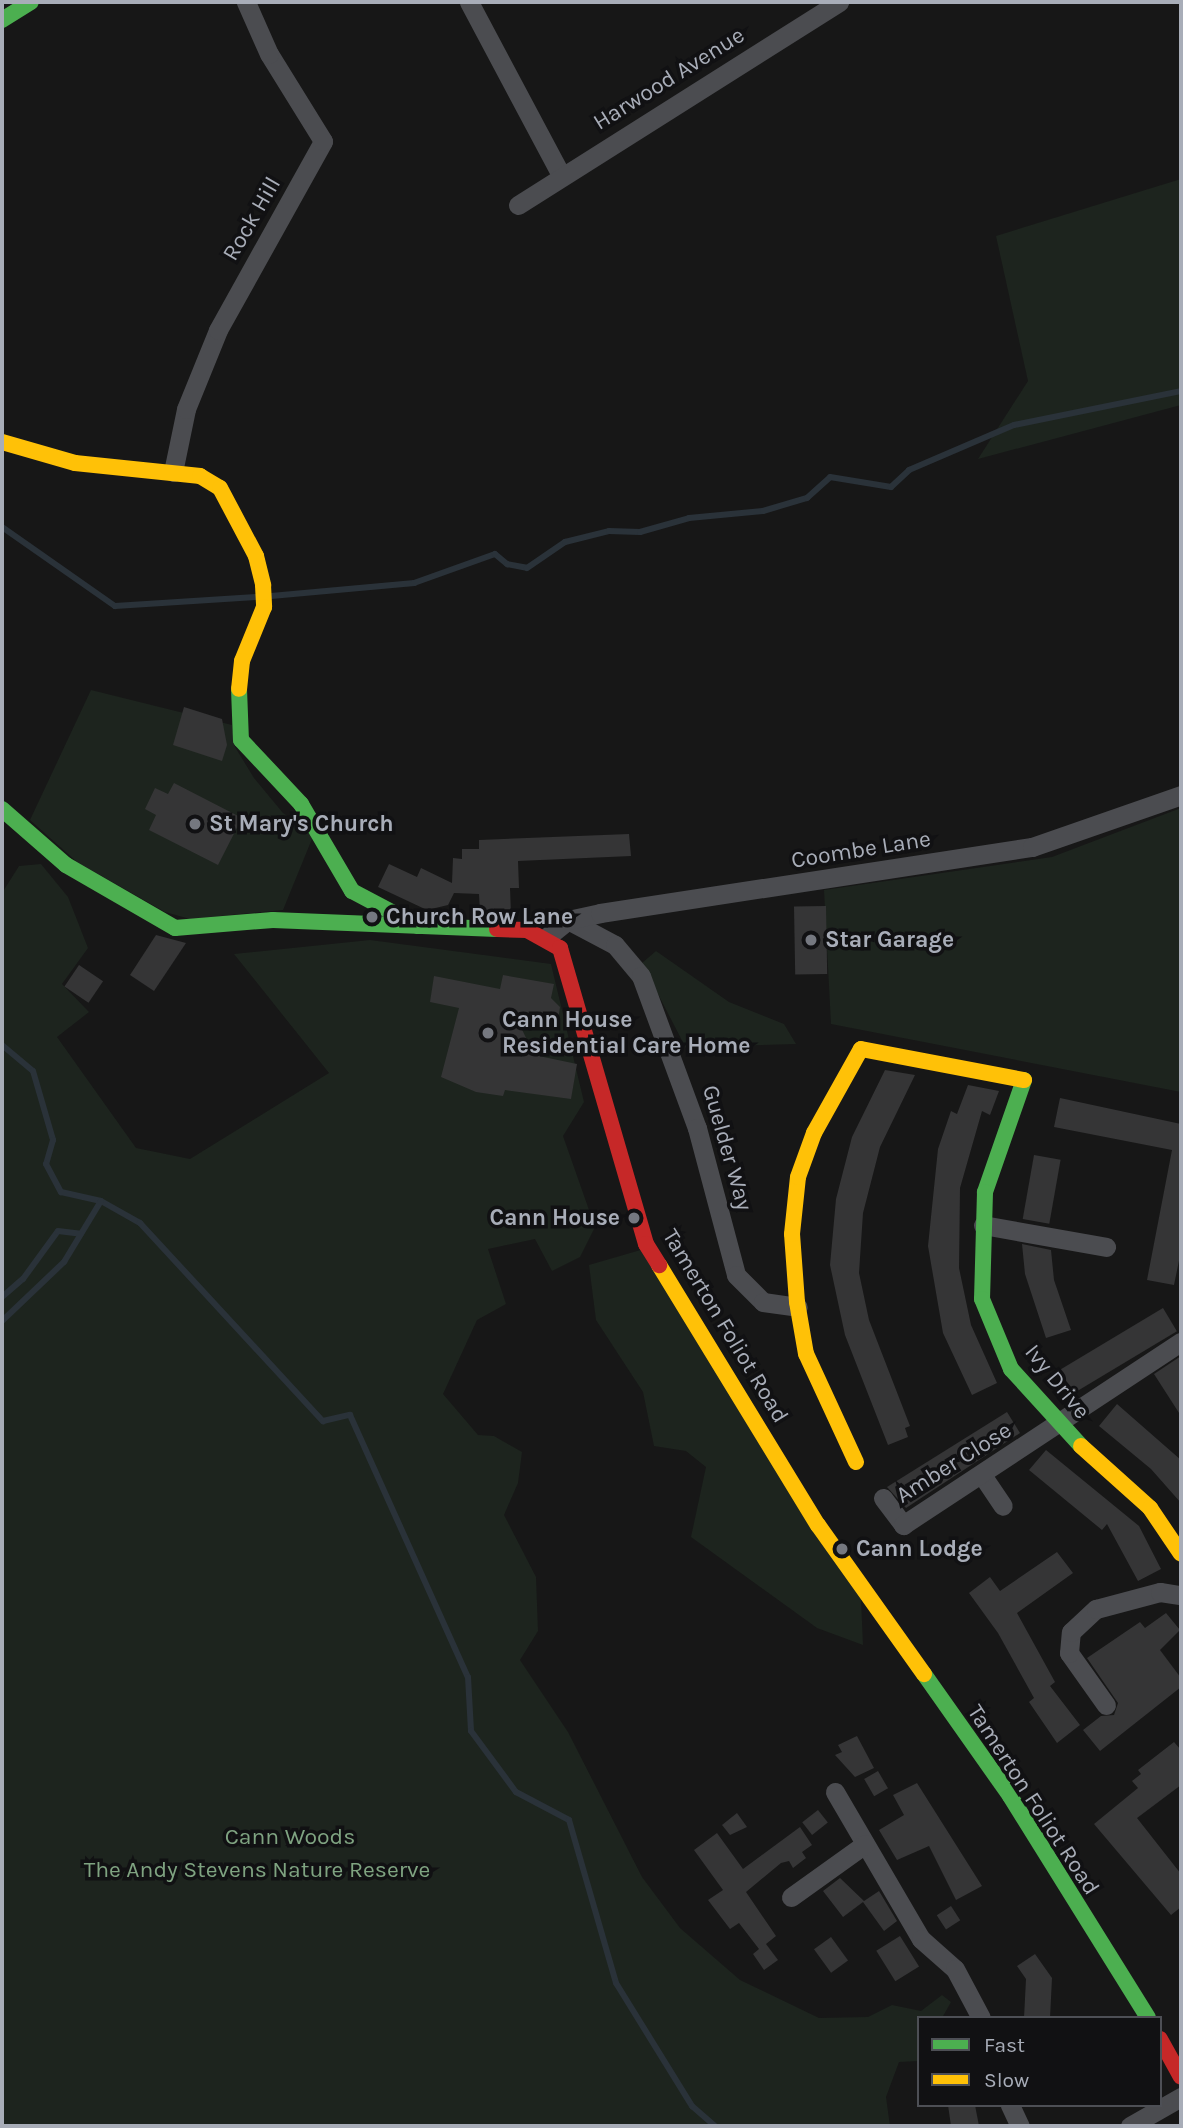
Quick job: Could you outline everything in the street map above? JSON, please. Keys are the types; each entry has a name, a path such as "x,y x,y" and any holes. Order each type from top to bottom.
{"street":[{"path":"2,20 30,2"},
{"name":"Rock Hill","path":"173,472 186,409 218,330 323,141 269,54 246,2"},
{"path":"469,2 561,175"},
{"name":"Harwood Avenue","path":"518,205 561,175 839,2"},
{"path":"2,442 75,463 200,476 220,488 256,556 263,585 264,607 242,661 236,709 241,740 301,804 352,891 422,928"},
{"name":"Coombe Lane","path":"568,920 1032,847 1181,795"},
{"path":"2,809 66,865 175,928 274,920 422,928 527,930 547,937 568,920"},
{"name":"Guelder Way","path":"568,920 615,945 641,976 697,1128 736,1275 763,1302 798,1307"},
{"name":"Tamerton Foliot Road","path":"547,937 560,948 568,964 595,1078 646,1244 818,1525 1010,1796 1147,2016"},
{"name":"Ivy Drive","path":"798,1307 792,1234 798,1177 834,1090 861,1049 1024,1080 996,1151 983,1225 982,1299 1011,1369 1059,1426 1150,1507 1181,1554"},
{"path":"983,1225 1106,1247"},
{"path":"798,1307 806,1354 856,1462"},
{"name":"Amber Close","path":"883,1498 903,1525 1059,1426 1181,1342"},
{"path":"982,1475 1003,1506"},
{"path":"1106,1705 1069,1653 1071,1632 1096,1609 1160,1592 1181,1596"},
{"path":"835,1792 921,1939 955,1969 981,2016"},
{"path":"792,1897 865,1844"},
{"path":"1162,2043 1181,2077"},
{"path":"1130,2126 1181,2096"},
{"path":"1011,2107 1020,2126"}],"green space":[{"path":"1181,179 1181,405 978,459 1028,381 996,236"},
{"path":"91,690 232,725 235,747 254,778 283,813 314,834 283,910 190,919 165,912 77,862 30,820"},
{"path":"1181,808 1181,1092 831,1024 824,890 1052,857"},
{"name":"Cann Woods","path":"41,864 68,897 88,948 62,984 89,1012 57,1037 136,1148 190,1159 329,1073 234,954 370,940 551,964 584,1102 563,1136 595,1227 580,1257 552,1271 535,1239 488,1249 506,1304 477,1320 443,1394 478,1435 494,1436 522,1452 518,1483 504,1515 536,1577 538,1631 520,1660 568,1732 642,1877 680,1928 740,1980 819,2018 868,2017 892,2005 921,2011 942,1995 951,2002 943,2016 917,2016 917,2061 899,2062 886,2097 890,2126 2,2126 2,893 19,866"},
{"path":"656,951 729,1002 784,1024 796,1044 724,1046 690,1056 642,963"},
{"path":"644,1249 861,1599 863,1645 817,1628 691,1537 706,1467 686,1451 654,1446 643,1392 596,1320 589,1265"}],"building":[{"path":"184,707 222,719 227,745 222,761 173,745"},
{"name":"St Mary's Church","path":"174,783 242,818 218,865 149,830 156,815 145,809 155,788 168,794"},
{"path":"629,834 631,856 518,861 519,888 510,888 511,914 480,912 479,894 454,893 448,905 427,910 378,887 389,864 417,877 421,868 452,883 453,858 462,859 462,849 479,849 479,840"},
{"name":"Star Garage","path":"826,906 827,974 795,975 794,907"},
{"path":"156,935 186,943 154,991 130,975"},
{"path":"79,965 103,981 89,1003 64,987"},
{"name":"Cann House Residential Care Home","path":"503,975 554,984 551,998 560,1007 557,1028 519,1023 534,1055 577,1064 571,1099 505,1090 503,1096 476,1092 441,1077 459,1008 430,1002 434,976 500,989"},
{"path":"885,1070 915,1075 880,1147 863,1213 859,1273 869,1320 910,1426 905,1428 908,1437 888,1445 845,1335 830,1265 836,1199 852,1137"},
{"path":"968,1085 999,1091 990,1115 982,1111 960,1188 959,1268 971,1325 997,1383 972,1395 943,1333 928,1246 938,1149 951,1111 957,1114"},
{"path":"1060,1098 1181,1124 1181,1251 1174,1285 1147,1280 1172,1150 1054,1127"},
{"path":"1034,1155 1061,1160 1049,1224 1023,1219"},
{"path":"1022,1244 1051,1250 1054,1280 1071,1330 1046,1338 1025,1274"},
{"path":"1163,1308 1177,1331 1072,1394 1058,1371"},
{"path":"1181,1356 1181,1416 1154,1374"},
{"path":"1117,1404 1181,1460 1181,1503 1151,1469 1099,1426"},
{"path":"1007,1412 1020,1433 906,1508 887,1487"},
{"path":"1046,1450 1139,1526 1161,1569 1138,1581 1107,1524 1102,1530 1029,1470"},
{"path":"1057,1552 1073,1573 1017,1613 1055,1682 1050,1686 1080,1725 1057,1743 1029,1702 1034,1698 998,1633 969,1593 990,1577 1000,1591"},
{"path":"1166,1613 1180,1630 1160,1650 1181,1678 1181,1687 1100,1751 1083,1730 1101,1716 1114,1715 1118,1703 1087,1658 1140,1622 1145,1628"},
{"path":"857,1736 874,1768 855,1777 835,1755 842,1752 838,1745"},
{"path":"1174,1742 1181,1750 1181,1785 1137,1818 1181,1874 1181,1907 1171,1915 1094,1824 1138,1788 1132,1781 1141,1774 1138,1770"},
{"path":"878,1771 888,1788 874,1796 864,1779"},
{"path":"917,1783 982,1886 956,1900 929,1846 897,1860 879,1830 904,1815 893,1795"},
{"path":"818,1810 828,1823 812,1835 802,1822"},
{"path":"737,1813 747,1827 730,1835 722,1825"},
{"path":"800,1827 812,1845 802,1852 806,1858 793,1868 789,1861 781,1863 746,1892 776,1936 766,1944 778,1960 764,1970 753,1954 759,1949 739,1923 730,1929 708,1900 723,1890 694,1850 717,1833 743,1869"},
{"path":"840,1878 864,1901 879,1891 897,1921 884,1931 863,1902 843,1917 823,1891"},
{"path":"951,1906 960,1920 946,1930 937,1915"},
{"path":"900,1936 919,1967 895,1981 876,1951"},
{"path":"831,1937 848,1960 831,1973 814,1949"},
{"path":"1035,1954 1052,1978 1050,2016 1024,2016 1026,1979 1017,1966"},
{"path":"948,2107 975,2107 979,2126 951,2126"}],"waterway":[{"path":"271,596 414,583 495,554 507,564 527,568 565,542 609,531 640,532 689,518 763,511 807,498 830,477 891,487 909,470 1014,425 1181,391"},
{"path":"2,527 115,606 256,597"},
{"path":"2,1045 33,1071 53,1140 46,1164 61,1192 101,1201 140,1223 323,1421 350,1415 468,1677 471,1731 516,1792 569,1820 616,1983 692,2106 715,2126"},
{"path":"2,1321 64,1262 101,1201"},
{"path":"2,1297 23,1279 58,1231 81,1234"}],"traffic: fast":[{"path":"2,20 31,2"},
{"path":"239,689 241,740 301,804 352,891 418,926"},
{"path":"2,809 66,865 175,928 273,920 497,929"},
{"path":"1024,1080 985,1192 982,1299 1011,1369 1081,1446"},
{"path":"924,1674 1010,1796 1147,2016"}],"traffic: slow":[{"path":"2,442 75,463 200,476 220,488 256,556 263,585 264,607 242,661 239,689"},
{"path":"856,1462 806,1354 797,1302 792,1234 798,1177 814,1133 861,1049 1024,1080"},
{"path":"659,1265 818,1525 924,1674"},
{"path":"1081,1446 1150,1508 1181,1554"}],"traffic: jam":[{"path":"497,929 527,930 560,948 646,1244 659,1265"},
{"path":"1162,2043 1181,2077"}],"place":[{"name":"St Mary's Church","path":"195,824"},
{"name":"Church Row Lane","path":"372,917"},
{"name":"Star Garage","path":"811,940"},
{"name":"Cann House Residential Care Home","path":"488,1033"},
{"name":"Cann House","path":"634,1218"},
{"name":"Cann Lodge","path":"842,1549"}],"park label":[{"name":"The Andy Stevens Nature Reserve","path":"257,1870"}]}
